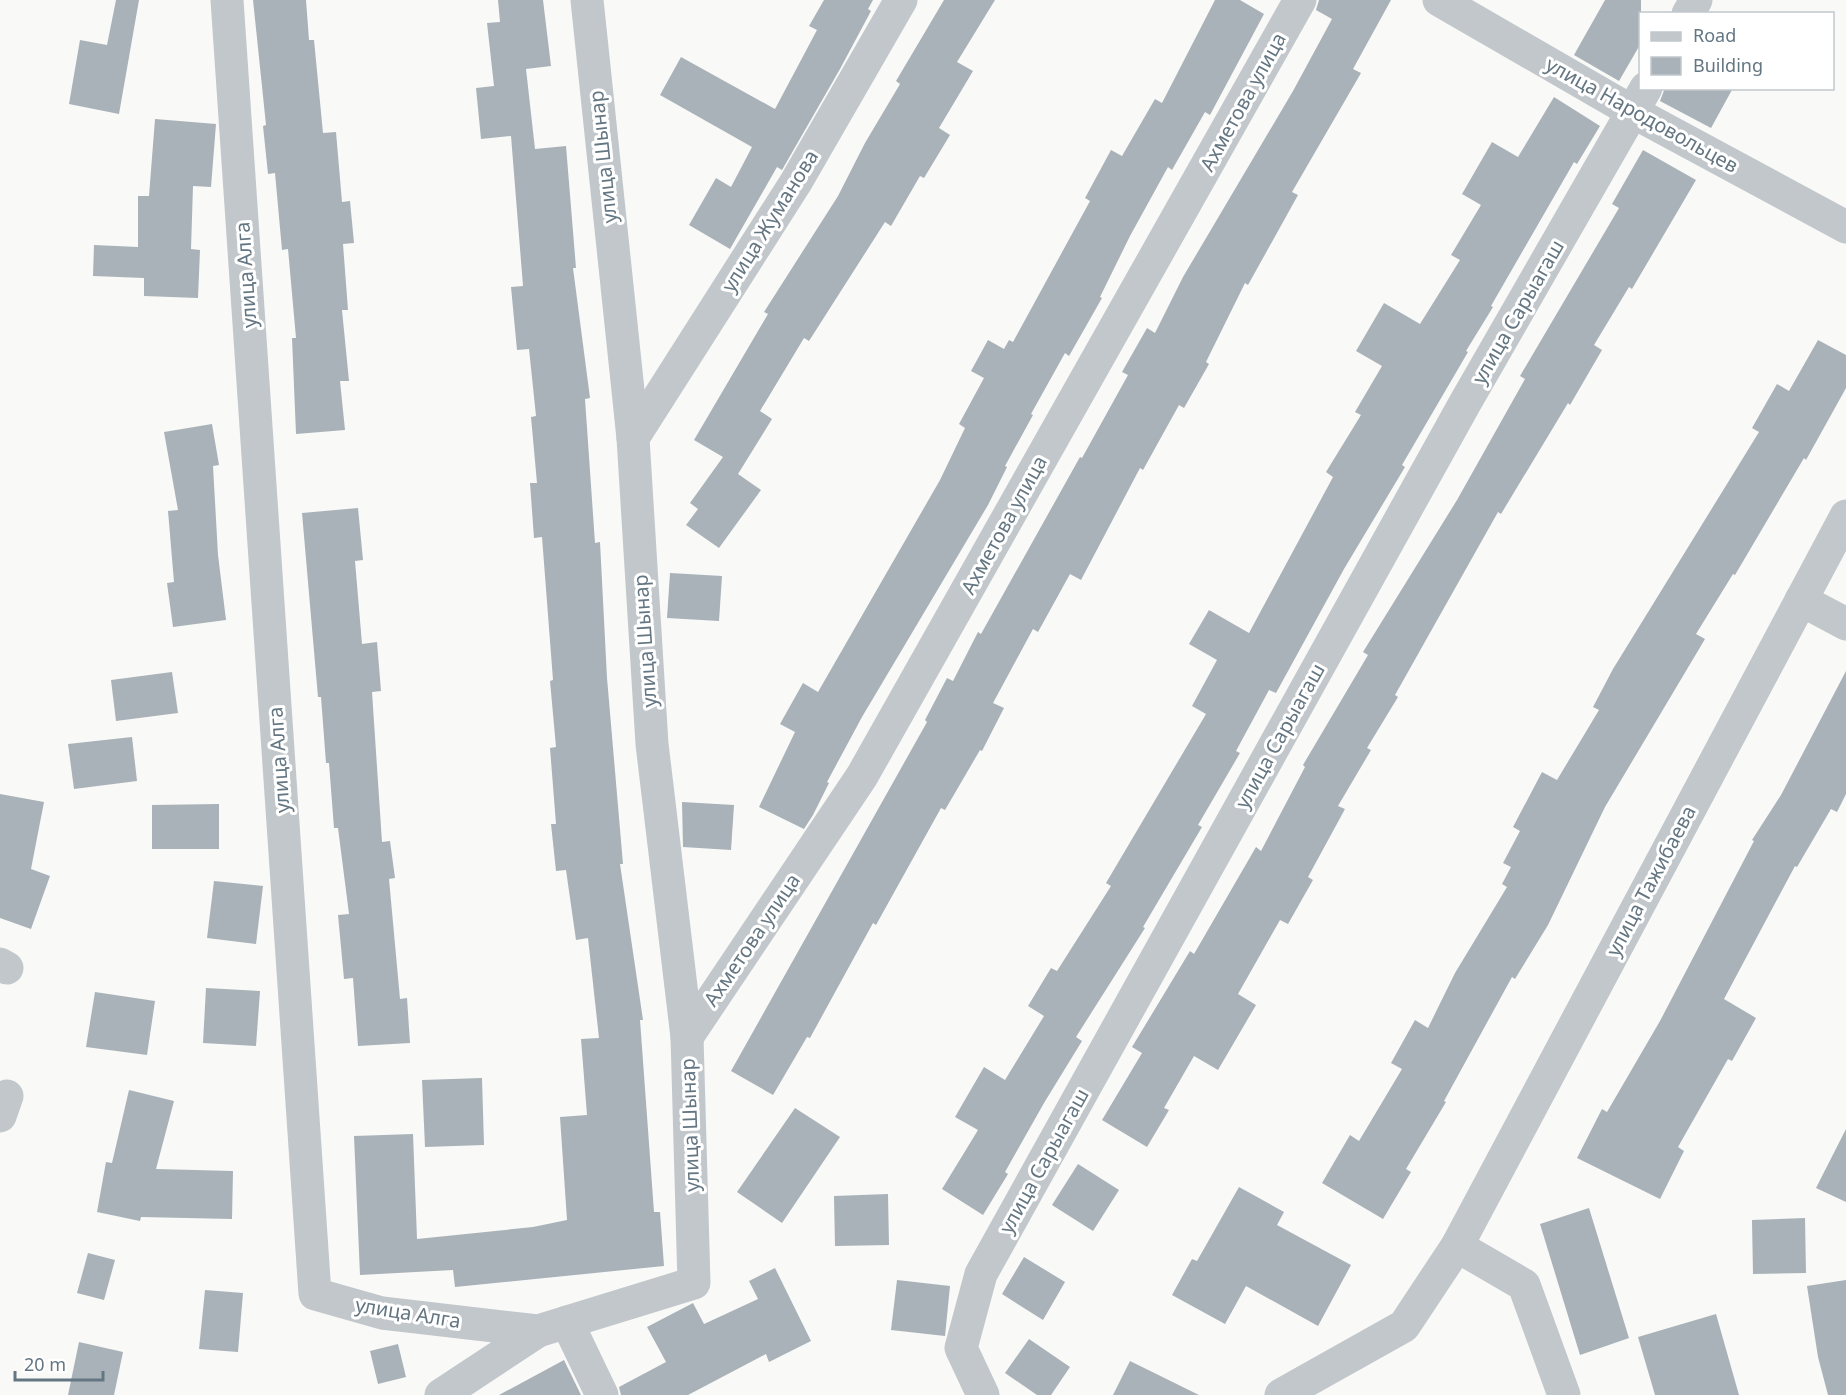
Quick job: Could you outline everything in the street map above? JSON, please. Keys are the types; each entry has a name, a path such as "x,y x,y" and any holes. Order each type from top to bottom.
{"street":[{"name":"улица Алга","path":"227,0 315,1294 382,1313 553,1327"},
{"name":"улица Шынар","path":"553,1327 694,1283 687,1037 652,744 633,438 586,0"},
{"name":"улица Жуманова","path":"633,438 796,182 901,0"},
{"name":"Ахметова улица","path":"687,1037 862,776 1300,0"},
{"name":"улица Народовольцев","path":"1439,0 1640,100 1846,227"},
{"name":"улица Сарыагаш","path":"983,1395 961,1348 981,1274 1454,424 1640,100"},
{"name":"улица Тажибаева","path":"1281,1395 1404,1326 1457,1246 1846,516"},
{"path":"1801,600 1846,624"},
{"path":"1457,1246 1524,1285 1564,1395"},
{"path":"441,1395 553,1327 602,1395"}],"building":[{"path":"116,0 139,0 119,114 69,104 80,40 107,45"},
{"path":"253,0 306,0 309,40 314,40 323,133 336,132 342,202 350,201 354,243 343,244 348,310 342,310 349,381 340,381 345,430 296,434 292,338 296,338 288,249 282,250 275,173 268,174 263,126 266,125"},
{"path":"498,0 543,0 551,66 526,69 535,149 566,146 576,268 573,268 590,398 585,399 595,543 600,542 607,678 623,864 620,864 643,1020 640,1020 654,1212 660,1212 664,1266 455,1287 453,1270 360,1275 354,1136 413,1134 417,1239 533,1227 567,1220 560,1117 587,1115 581,1039 599,1038 588,938 576,940 566,870 556,871 551,824 556,824 550,748 556,747 550,681 553,680 542,537 534,538 530,483 537,483 531,417 536,416 529,349 517,350 511,287 523,286 511,136 481,139 476,88 494,86 487,23 500,22"},
{"path":"824,0 873,0 868,9 871,11 840,69 782,170 777,167 730,249 689,225 716,178 731,187 752,147 660,95 681,57 775,109 817,30 809,26"},
{"path":"944,0 995,0 957,62 973,71 939,128 950,135 924,178 920,176 891,226 885,222 809,341 804,338 760,411 772,419 738,474 761,490 719,548 686,525 698,509 690,503 723,457 694,440 768,314 764,312 838,196 865,143 900,84 896,81"},
{"path":"1215,0 1240,0 1264,14 1210,115 1205,112 1172,170 1168,167 1130,236 1100,297 1102,298 1069,356 1065,353 1031,414 1033,415 1005,466 1007,467 988,505 862,717 804,829 759,807 795,732 780,724 803,683 818,692 940,480 965,428 959,424 984,378 971,371 988,340 1004,349 1009,340 1013,342 1090,201 1085,198 1111,150 1122,156 1155,99 1162,103"},
{"path":"1319,0 1391,0 1353,69 1361,73 1292,192 1298,195 1248,285 1245,283 1206,362 1209,364 1184,408 1179,405 1143,470 1140,468 1081,580 1070,574 1038,632 1033,629 993,703 1004,708 982,751 980,750 945,810 941,808 876,925 873,923 810,1038 807,1037 773,1095 731,1071 927,722 925,720 947,678 953,681 978,632 981,634 1080,457 1082,458 1128,375 1122,372 1147,328 1155,333 1183,277 1293,91 1332,19 1316,10"},
{"path":"1605,0 1641,0 1639,46 1619,81 1574,55"},
{"path":"1664,90 1732,90 1711,128 1660,101"},
{"path":"1554,97 1600,126 1577,164 1574,162 1491,306 1493,307 1466,351 1468,352 1402,465 1405,467 1344,569 1276,693 1269,690 1236,751 1240,753 1198,825 1202,827 1143,927 1145,928 1076,1037 1082,1041 1044,1103 1005,1172 1008,1174 983,1215 942,1189 978,1130 955,1117 984,1067 1005,1080 1044,1016 1028,1006 1051,968 1057,971 1111,886 1106,883 1206,714 1192,706 1217,660 1189,644 1209,610 1249,633 1333,477 1326,472 1361,415 1355,412 1382,366 1356,351 1384,303 1420,324 1460,260 1451,255 1481,205 1462,194 1492,142 1518,157"},
{"path":"155,119 216,124 211,187 193,186 191,249 200,250 198,298 144,296 144,278 93,276 94,245 138,247 138,196 149,196"},
{"path":"1643,150 1696,180 1632,289 1629,287 1594,345 1602,350 1501,514 1498,512 1395,695 1398,697 1367,748 1371,750 1338,806 1345,809 1308,877 1313,880 1288,924 1280,920 1238,994 1256,1005 1218,1070 1194,1056 1164,1108 1169,1110 1147,1147 1102,1120 1142,1053 1132,1047 1190,951 1194,954 1256,847 1261,851 1305,767 1303,765 1368,655 1363,652 1457,500 1525,379 1520,376 1619,208 1612,204"},
{"path":"1818,340 1846,355 1846,388 1806,460 1804,458 1735,575 1733,574 1696,634 1705,639 1605,807 1548,925 1515,979 1512,977 1444,1101 1446,1102 1406,1169 1411,1172 1383,1219 1322,1183 1350,1135 1359,1141 1402,1069 1391,1063 1415,1020 1428,1028 1455,973 1507,887 1502,884 1511,867 1503,863 1520,831 1513,827 1542,772 1557,780 1599,710 1593,707 1613,669 1759,432 1752,428 1777,384 1789,391"},
{"path":"212,424 219,465 213,466 218,555 226,620 173,627 167,583 174,582 168,511 178,510 164,432"},
{"path":"358,508 363,560 355,561 362,644 377,642 381,691 372,692 382,842 390,841 395,878 389,879 400,999 407,998 410,1043 358,1046 353,978 344,979 338,915 349,914 338,828 334,828 321,697 318,697 302,513"},
{"path":"670,573 722,576 719,621 667,618"},
{"path":"1846,671 1846,794 1837,812 1831,809 1797,867 1795,866 1724,999 1756,1018 1732,1061 1728,1059 1678,1147 1684,1151 1660,1199 1577,1158 1602,1109 1607,1112 1660,1021 1754,841 1752,840 1781,795"},
{"path":"172,672 178,713 116,721 111,680"},
{"path":"132,737 137,781 74,789 68,744"},
{"path":"0,794 44,802 31,869 50,876 31,929 0,918"},
{"path":"682,802 734,805 731,850 683,847"},
{"path":"219,804 219,849 152,849 152,805"},
{"path":"214,881 263,886 256,944 207,938"},
{"path":"206,988 260,991 256,1046 203,1043"},
{"path":"95,992 155,1001 147,1055 86,1047"},
{"path":"482,1078 484,1145 425,1147 422,1080"},
{"path":"129,1090 174,1101 156,1169 233,1171 232,1219 141,1217 140,1221 97,1212 106,1162 112,1163"},
{"path":"795,1108 840,1137 782,1223 737,1192"},
{"path":"1846,1129 1846,1202 1816,1188"},
{"path":"1078,1164 1119,1190 1093,1231 1052,1205"},
{"path":"1239,1187 1284,1212 1277,1225 1351,1265 1318,1326 1246,1286 1225,1324 1172,1295 1192,1259 1197,1261"},
{"path":"888,1194 889,1245 835,1246 834,1196"},
{"path":"1589,1208 1629,1338 1580,1355 1540,1224"},
{"path":"1805,1218 1806,1273 1753,1274 1752,1220"},
{"path":"88,1253 115,1260 104,1300 77,1293"},
{"path":"1024,1257 1065,1282 1043,1320 1002,1294"},
{"path":"775,1268 811,1341 769,1362 766,1354 688,1395 621,1395 619,1387 666,1362 647,1327 693,1303 704,1324 758,1299 749,1281"},
{"path":"897,1280 950,1286 945,1336 891,1330"},
{"path":"1846,1280 1846,1395 1828,1395 1818,1357 1807,1286"},
{"path":"205,1290 243,1293 238,1352 199,1349"},
{"path":"1716,1314 1739,1395 1655,1395 1638,1337"},
{"path":"1029,1339 1070,1367 1051,1395 1037,1395 1005,1373"},
{"path":"79,1342 123,1352 114,1395 68,1395"},
{"path":"398,1344 406,1377 378,1384 370,1351"},
{"path":"564,1360 581,1395 499,1395"},
{"path":"1130,1361 1199,1395 1113,1395"}]}
